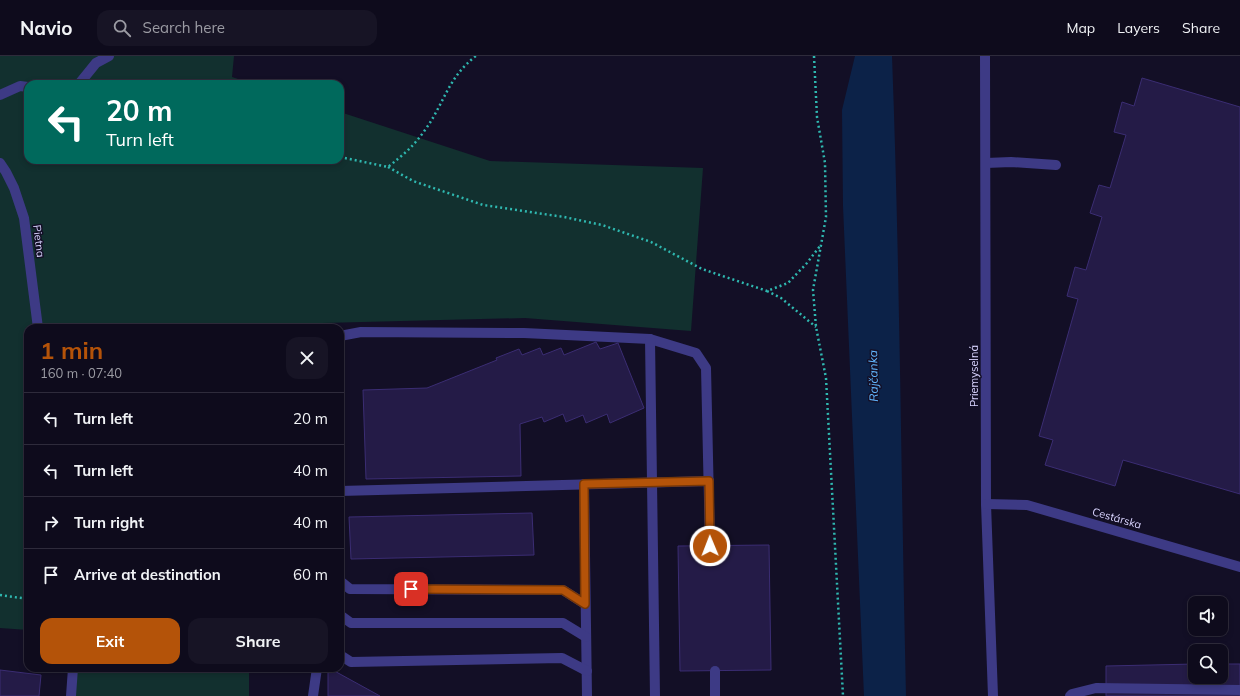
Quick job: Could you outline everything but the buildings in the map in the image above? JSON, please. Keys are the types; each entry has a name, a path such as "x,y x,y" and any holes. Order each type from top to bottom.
{"street":[{"path":"82,80 96,63 109,56"},
{"name":"Priemyselná","path":"987,57 986,504 993,696"},
{"path":"0,95 20,86 24,87"},
{"path":"986,163 1011,162 1056,165"},
{"name":"Pietna","path":"0,163 14,188 24,218 37,324"},
{"path":"344,335 361,332 524,333 650,339 696,353 706,368 710,546"},
{"path":"650,339 655,696"},
{"path":"344,491 709,481"},
{"path":"584,484 587,696"},
{"name":"Cestárska","path":"986,504 1027,505 1240,567"},
{"path":"344,584 350,589 563,590 585,604"},
{"path":"344,618 351,623 563,623 586,637"},
{"path":"344,658 351,662 562,658 587,672"},
{"path":"715,670 715,696"},
{"path":"71,696 73,672"},
{"path":"314,696 317,672"},
{"path":"1070,696 1072,694 1096,688 1240,690"}],"path":[{"path":"388,167 407,152 426,129 453,79 466,63 476,56"},
{"path":"814,56 817,117 825,163 826,217 813,290 816,327 826,378 843,696"},
{"path":"344,158 388,167 413,181 483,205 564,217 602,225 651,242 702,269 766,290 782,298 816,327"},
{"path":"766,290 788,283 807,263 820,246"},
{"path":"0,595 24,598"}],"green space":[{"path":"0,56 234,56 232,77 241,80 24,80 24,164 344,164 344,113 490,161 703,168 691,331 525,318 282,324 24,324 24,630 0,628"},
{"path":"71,672 249,672 249,696 70,696"}],"water":[{"name":"Rajčanka","path":"855,56 892,56 899,296 906,696 864,696 843,206 842,110"}],"route":[{"path":"411,589 563,590 585,604 584,484 709,481 710,546"}]}
